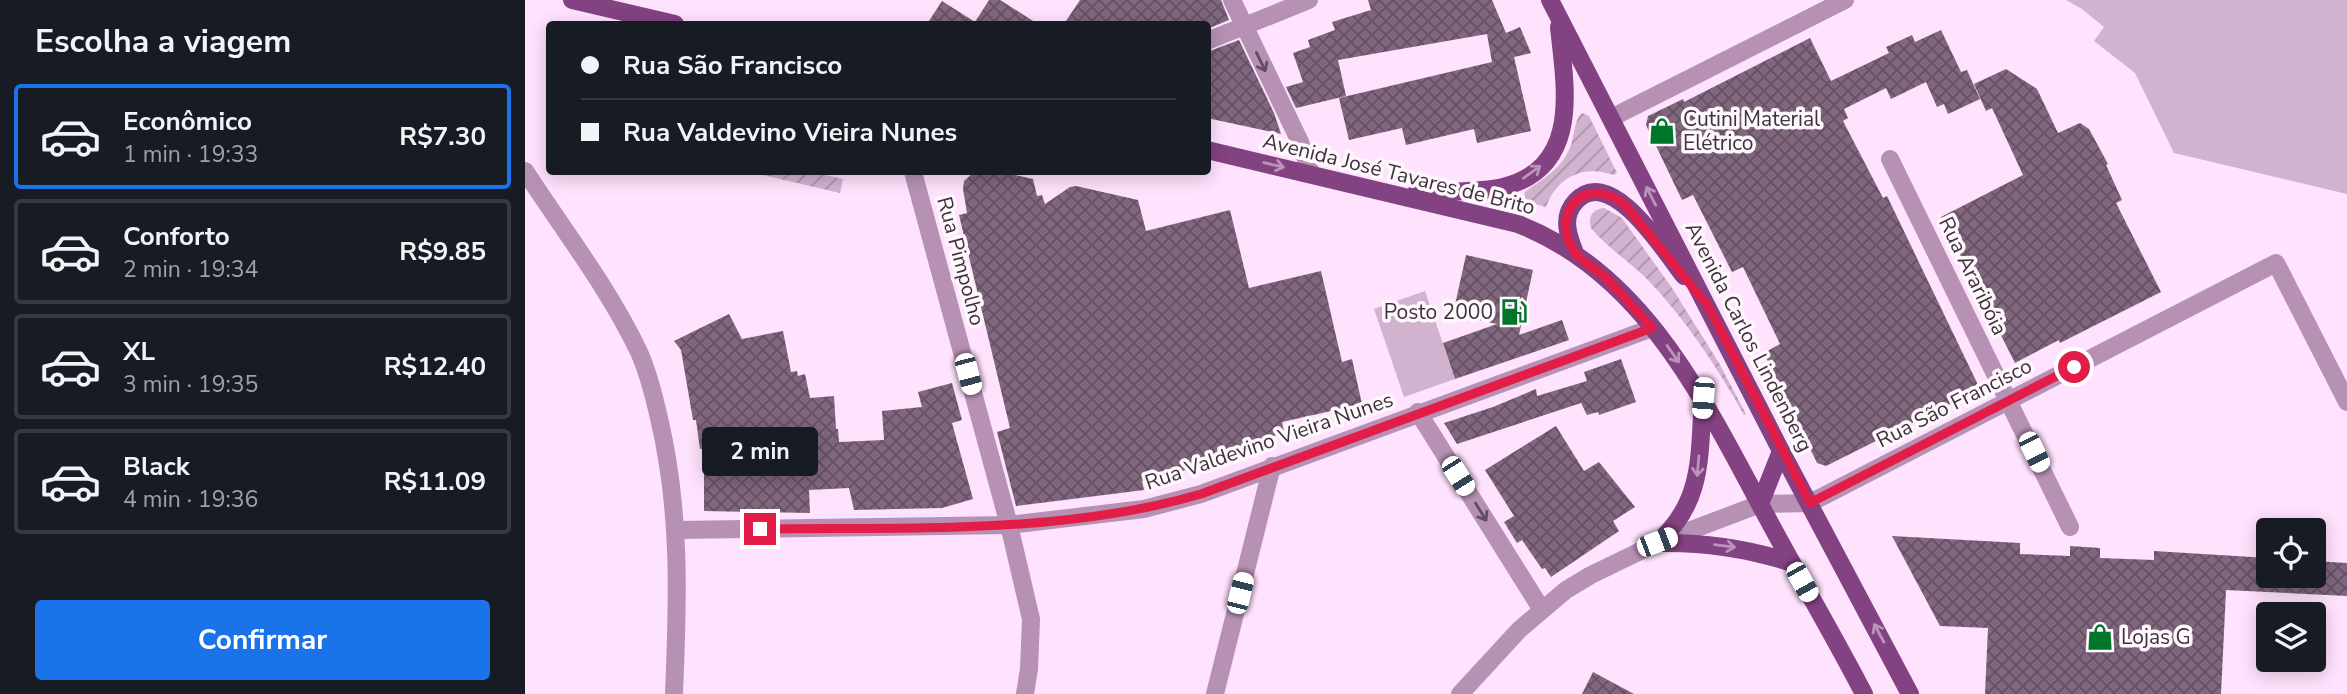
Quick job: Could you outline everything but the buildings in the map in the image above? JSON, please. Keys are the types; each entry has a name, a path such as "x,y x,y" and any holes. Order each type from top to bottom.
{"main road":[{"path":"572,0 662,21"},
{"name":"Avenida Carlos Lindenberg","path":"1549,0 1781,451 1910,694"},
{"path":"1394,194 1502,187 1516,182 1542,165 1559,139 1566,110 1558,16"},
{"name":"Avenida José Tavares de Brito","path":"1211,151 1518,224 1575,253"},
{"path":"1708,306 1632,211 1609,194 1599,192 1589,193 1574,203 1569,211 1567,228 1575,253 1607,279 1664,341 1703,398 1864,694"},
{"path":"1657,542 1678,522 1692,496 1698,467 1703,398"},
{"path":"1760,504 1781,451"},
{"path":"1657,542 1727,546 1792,564"}],"street":[{"path":"1232,0 1300,142 1311,174"},
{"path":"1211,39 1309,0"},
{"path":"1611,118 1845,0"},
{"name":"Rua Araribóia","path":"1890,159 2070,527"},
{"path":"525,171 599,281 640,353 656,403 666,445 677,530 674,694"},
{"name":"Rua Pimpolho","path":"914,175 1009,525 1031,619 1025,694"},
{"name":"Rua São Francisco","path":"1459,694 1497,652 1542,610 1591,575 1657,542 1760,504 1810,503 2276,263 2347,402"},
{"name":"Rua Valdevino Vieira Nunes","path":"677,530 1009,525 1144,509 1201,494 1652,328"},
{"path":"1418,412 1542,610"},
{"path":"1215,694 1272,466"}],"shaded area":[{"path":"2066,0 2347,0 2347,194 2174,153 2135,73 2094,41 2104,27"},
{"path":"1582,113 1589,116 1617,173 1582,172 1564,181 1546,207 1528,202 1524,196 1525,192 1550,174 1565,157"},
{"path":"763,175 825,175 843,179 840,193"},
{"path":"1604,208 1622,218 1672,288 1719,363 1746,414 1744,415 1711,361 1675,311 1647,279 1591,228 1592,214"},
{"path":"1425,291 1455,379 1404,397 1374,309"}],"place":[{"name":"Cutini Material Elétrico","path":"1662,131"},
{"name":"Posto 2000","path":"1514,312"},
{"name":"Lojas G","path":"2100,637"}],"route":[{"path":"760,529 1009,525 1070,520 1144,509 1201,494 1652,328 1607,279 1575,253 1569,237 1567,219 1574,203 1589,193 1609,194 1632,211 1708,306 1810,503 2074,367"}]}
